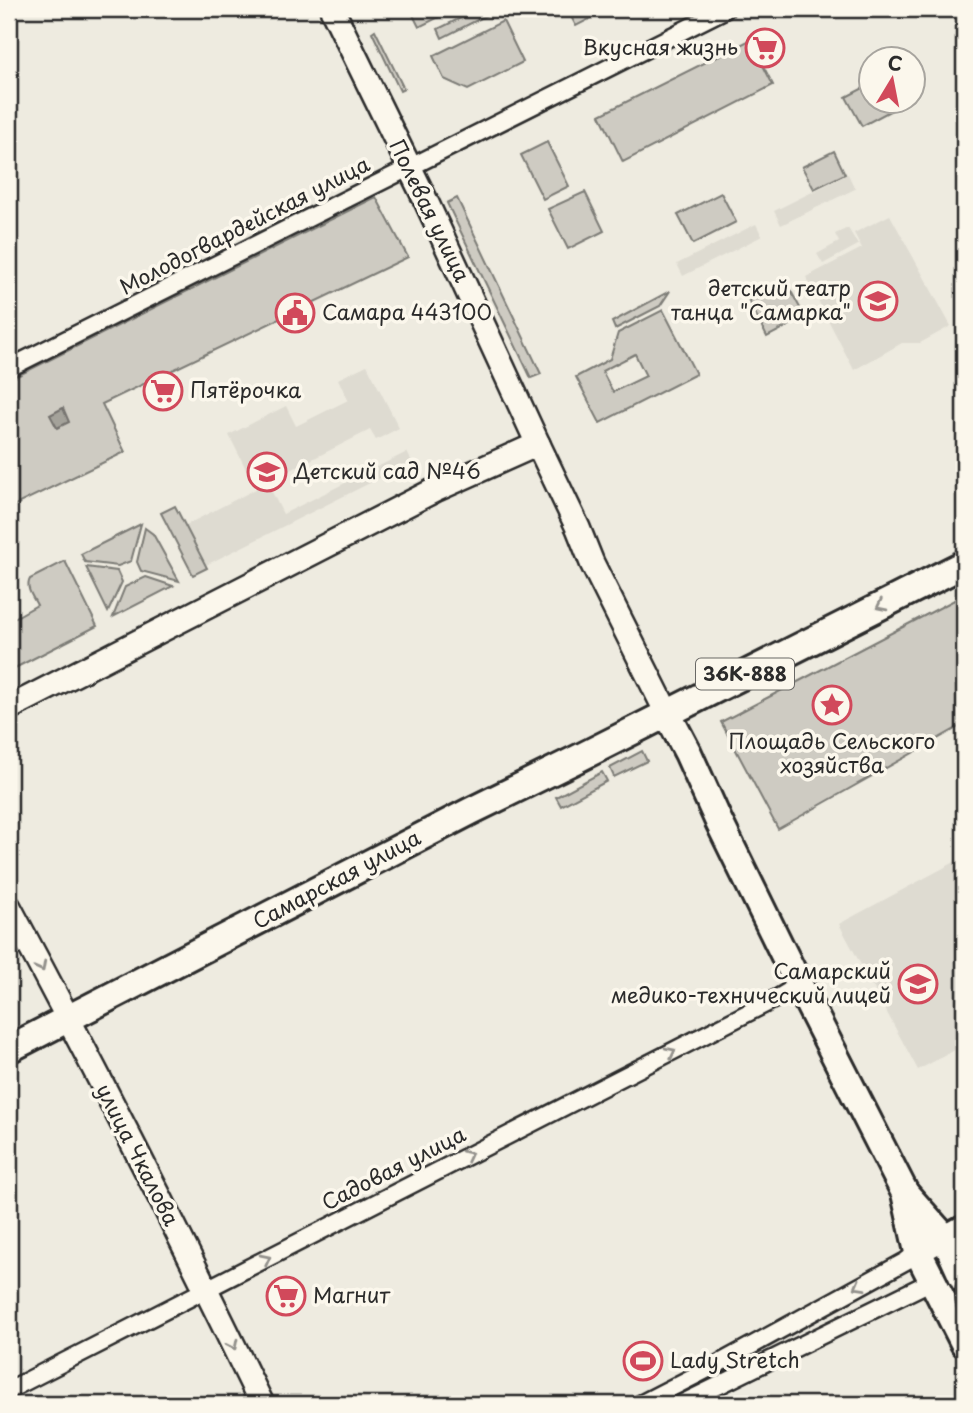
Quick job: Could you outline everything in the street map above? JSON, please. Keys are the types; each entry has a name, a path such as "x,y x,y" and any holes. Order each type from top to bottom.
{"main road":[{"name":"36К-888","path":"667,713 964,564"},
{"path":"667,713 799,985 905,1193 918,1252 964,1343"},
{"name":"Самарская улица","path":"9,1049 667,713"},
{"path":"905,1193 955,1233 963,1272"}],"street":[{"name":"Полевая улица","path":"332,9 410,168 593,563 667,713"},
{"name":"Молодогвардейская улица","path":"9,368 726,9"},
{"path":"9,708 450,482 538,444"},
{"name":"улица Чкалова","path":"9,907 262,1404"},
{"name":"Садовая улица","path":"9,1390 799,985"},
{"path":"640,1404 716,1366 955,1233"},
{"path":"681,1404 932,1281 963,1272"}],"shaded area":[{"path":"410,9 455,9 419,27"},
{"path":"479,9 486,9 489,14 442,38 438,29"},
{"path":"567,9 606,9 607,10 576,26"},
{"path":"503,21 523,62 468,90 444,79 433,56"},
{"path":"375,30 404,89 400,91 372,32"},
{"path":"750,40 773,85 623,162 600,115"},
{"path":"858,91 858,116 881,116 862,126 846,97"},
{"path":"547,142 569,186 543,199 521,155"},
{"path":"834,151 845,174 814,189 802,167"},
{"path":"848,174 855,189 781,225 774,211"},
{"path":"585,192 604,231 568,249 548,209"},
{"path":"721,193 736,222 693,244 678,215"},
{"path":"376,197 408,257 102,404 125,452 9,508 9,380"},
{"path":"457,198 541,374 531,378 447,203"},
{"name":"детский театр танца \"Самарка\"","path":"890,215 951,326 920,343 902,343 854,370 806,277 862,248 854,233"},
{"path":"756,224 762,236 683,276 677,264"},
{"path":"848,228 858,245 823,264 817,254 839,242 835,234"},
{"path":"786,282 805,317 767,337 749,301"},
{"path":"670,291 660,306 615,329 612,322"},
{"path":"663,310 696,374 600,423 576,377 610,359 618,333","holes":["635,354 646,376 613,392 602,371"]},
{"name":"Детский сад №46","path":"367,365 399,428 376,440 370,430 267,482 283,514 407,452 412,462 204,566 184,526 256,489 229,435 286,406 296,426 348,400 338,379"},
{"path":"63,408 69,422 57,428 50,415"},
{"path":"175,506 207,568 193,575 161,513"},
{"path":"141,524 131,561 118,566 85,562 81,554"},
{"path":"145,528 153,534 179,581 141,571 137,562"},
{"path":"65,561 97,626 9,671 9,621 37,605 29,589 30,579"},
{"path":"86,567 117,571 122,582 108,612"},
{"path":"146,577 173,586 113,617 125,587"},
{"path":"964,595 964,724 778,829 721,722"},
{"path":"642,751 647,761 614,777 610,768"},
{"path":"602,772 607,781 561,806 556,797"},
{"name":"Самарский медико-технический лицей","path":"964,857 964,1045 918,1070 839,924"}],"tram line":[{"path":"964,1257 955,1292 964,1327"}],"place":[{"name":"Вкусная жизнь","path":"765,48"},
{"name":"детский театр танца \"Самарка\"","path":"878,301"},
{"name":"Самара 443100","path":"295,313"},
{"name":"Пятёрочка","path":"163,391"},
{"name":"Детский сад №46","path":"267,472"},
{"name":"Площадь Сельского хозяйства","path":"832,705"},
{"name":"Самарский медико-технический лицей","path":"918,984"},
{"name":"Магнит","path":"286,1296"},
{"name":"Lady Stretch","path":"643,1361"}]}
